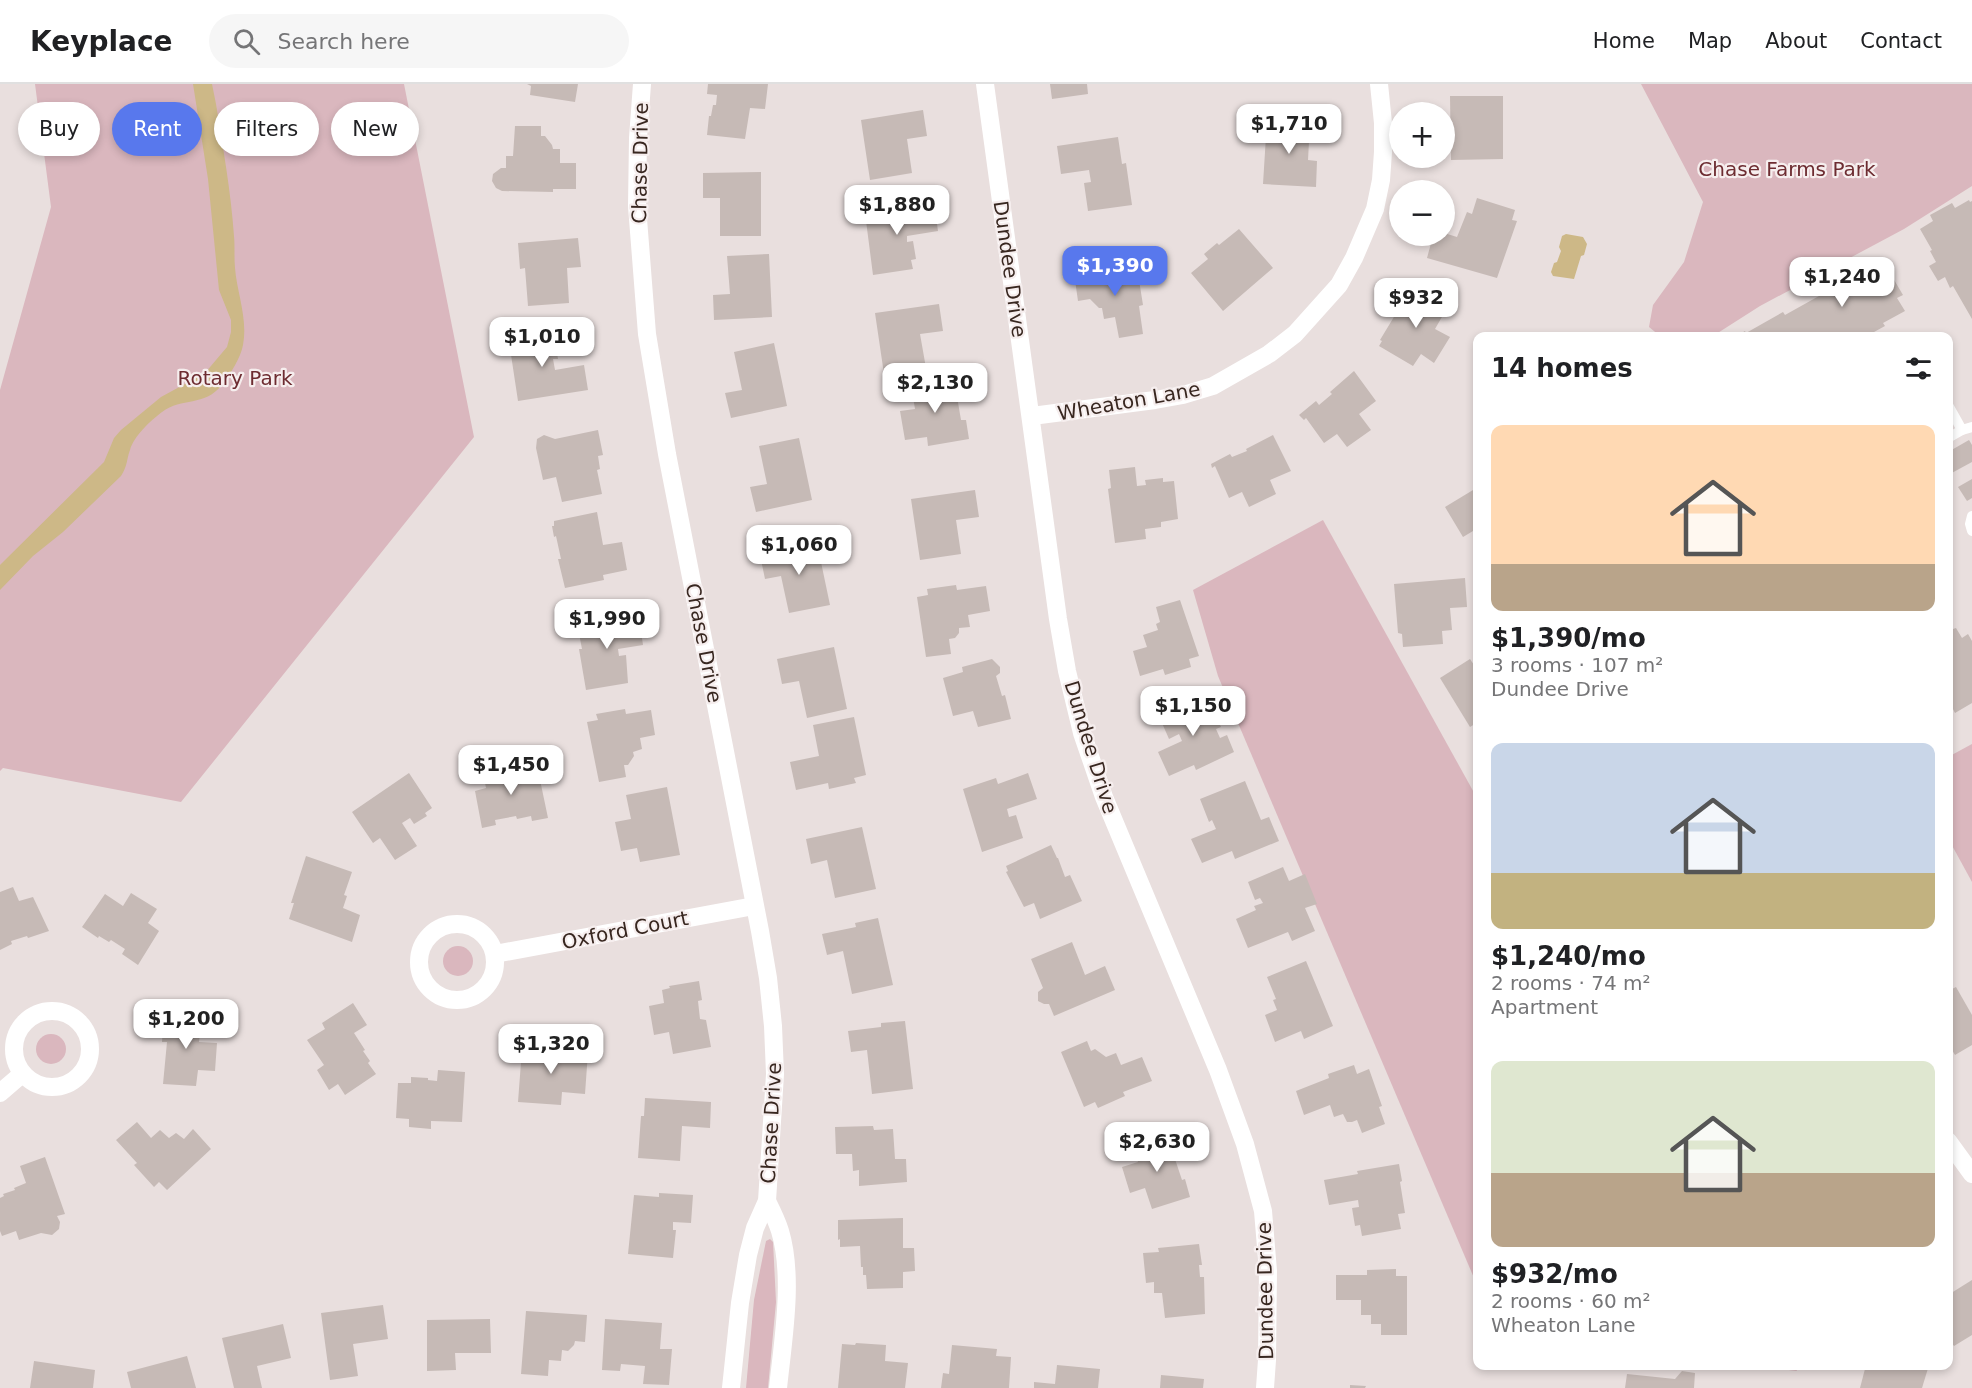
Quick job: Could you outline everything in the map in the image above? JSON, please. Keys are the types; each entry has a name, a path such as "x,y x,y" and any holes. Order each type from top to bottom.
{"street":[{"name":"Chase Drive","path":"642,84 637,206 647,334 667,454 768,978 773,1026 775,1074 767,1201 754,1228 748,1255 740,1303 731,1388"},
{"name":"Dundee Drive","path":"985,84 1067,671 1082,733 1108,807 1234,1110 1245,1144 1263,1211 1268,1270 1265,1388"},
{"name":"Wheaton Lane","path":"1032,417 1183,395 1213,386 1269,354 1295,334 1339,285 1354,258 1375,209 1381,180 1383,152 1379,84"},
{"name":"Oxford Court","path":"495,954 754,906"},
{"path":"452,924 464,924 475,928 485,935 495,954 495,968 491,980 474,996 462,1000 441,996 424,981 420,971 423,946 440,928 452,924"},
{"path":"50,1011 63,1013 82,1026 88,1037 90,1048 88,1060 75,1079 54,1087 42,1086 22,1074 16,1063 15,1040 20,1028 28,1019 39,1013 50,1011"},
{"path":"0,1093 22,1074"},
{"path":"1953,1148 1972,1174"},
{"name":"Chase Drive","path":"767,1201 780,1230 785,1253 786,1308 778,1388"}],"lane":[{"path":"1953,411 1967,429 1953,436"},
{"path":"1972,516 1970,524 1972,531"}],"green space":[{"name":"Rotary Park","path":"35,84 404,84 408,102 331,102 331,156 418,156 474,437 181,802 3,768 0,771 0,390 51,207 44,156 100,156 100,102 37,102"},
{"name":"Chase Farms Park","path":"1641,84 1972,84 1972,186 1904,229 1760,306 1719,332 1655,332 1649,327 1653,305 1684,262 1703,202"},
{"path":"1323,520 1473,791 1473,1276 1218,676 1193,590"},
{"path":"1972,744 1972,882 1953,847 1953,754"},
{"path":"458,946 464,947 472,955 472,967 464,975 458,976 452,975 444,967 443,961 444,955 452,947"},
{"path":"51,1034 57,1035 65,1043 65,1055 57,1063 51,1064 45,1063 37,1055 36,1049 37,1043 45,1035"},
{"path":"770,1239 773,1242 776,1302 768,1388 746,1388 754,1300 766,1241"}],"shaded area":[{"path":"193,84 212,84 216,102 214,156 224,156 229,186 236,277 243,316 244,335 240,355 235,366 215,392 200,399 170,407 148,424 132,445 121,476 63,532 33,556 0,590 0,565 104,462 114,438 121,430 161,397 205,373 227,347 231,320 219,290 202,141 202,102 196,102"},
{"path":"1566,234 1583,237 1587,244 1574,279 1553,276 1551,272 1561,251 1559,247 1562,236"}],"building":[{"path":"527,84 578,84 575,102 530,95 531,86"},
{"path":"708,84 768,84 765,109 750,108 745,139 707,135 709,116 711,116 713,105 716,105 717,95 707,94"},
{"path":"1050,84 1087,84 1088,94 1052,99"},
{"path":"1450,96 1503,96 1503,159 1455,160 1455,102 1450,102"},
{"path":"923,110 927,136 907,139 912,173 870,180 861,120"},
{"path":"1267,120 1310,123 1308,160 1317,161 1316,187 1263,184"},
{"path":"515,126 541,126 541,136 545,136 553,149 560,149 560,163 576,163 576,189 553,189 553,192 502,191 496,188 492,181 493,174 501,168 506,168 506,156 513,156"},
{"path":"1118,137 1122,164 1126,163 1132,205 1088,211 1084,183 1091,182 1089,170 1061,174 1057,146"},
{"path":"761,172 761,236 720,236 720,198 703,198 703,173"},
{"path":"1477,198 1515,210 1512,220 1517,221 1497,278 1427,258 1430,246 1455,246 1455,236 1457,237 1467,212 1472,214"},
{"path":"1969,200 1972,201 1972,319 1953,286 1950,288 1945,277 1938,281 1929,266 1936,262 1920,229 1933,221 1930,215 1952,203 1955,208"},
{"path":"934,203 938,231 907,236 907,242 913,241 916,259 911,260 913,269 873,275 865,213"},
{"path":"1239,229 1273,268 1223,311 1191,273 1208,259 1204,254"},
{"path":"578,238 581,267 567,268 569,303 528,306 525,268 520,269 518,243"},
{"path":"769,254 772,317 714,320 713,295 730,294 727,256"},
{"path":"1871,258 1884,276 1890,273 1903,295 1897,298 1905,311 1883,323 1885,326 1874,332 1748,332 1783,312 1785,315 1819,296 1816,292 1853,271 1852,269"},
{"path":"1132,263 1135,280 1139,280 1143,305 1139,306 1143,334 1119,338 1115,317 1104,319 1102,308 1090,299 1078,301 1075,280 1090,278 1089,270"},
{"path":"1412,287 1447,308 1435,329 1450,337 1434,363 1421,354 1413,366 1379,346 1382,341 1380,340"},
{"path":"939,304 943,331 920,334 926,368 884,374 875,313"},
{"path":"548,329 550,341 555,340 558,359 553,359 555,370 584,365 588,390 518,401 508,335"},
{"path":"774,343 787,406 731,418 725,393 742,390 734,352"},
{"path":"1354,371 1376,401 1359,414 1371,430 1347,447 1337,434 1324,443 1306,418 1304,420 1299,415 1316,401 1319,405"},
{"path":"954,379 961,420 966,420 969,439 928,446 927,437 905,440 900,411 915,409 911,385"},
{"path":"598,430 603,455 598,456 600,469 597,470 602,494 562,502 556,477 543,480 536,448 537,439 544,435 555,439"},
{"path":"1273,435 1291,471 1270,480 1276,494 1249,507 1242,492 1229,498 1215,466 1212,468 1211,464 1230,454 1232,457 1247,451 1246,449"},
{"path":"799,438 812,500 756,512 750,487 767,484 759,446"},
{"path":"1969,440 1972,445 1972,462 1953,472 1953,449"},
{"path":"1135,467 1137,486 1146,485 1145,480 1163,478 1163,482 1174,481 1178,519 1161,522 1161,527 1145,529 1146,539 1115,543 1108,489 1111,488 1109,470"},
{"path":"1972,479 1972,498 1967,501 1958,487"},
{"path":"975,490 979,517 956,520 961,554 920,560 911,499"},
{"path":"1473,490 1473,531 1463,537 1445,507"},
{"path":"597,512 603,545 622,542 627,570 603,575 604,580 565,588 558,559 561,559 552,526 554,526 554,521"},
{"path":"817,543 830,605 789,613 781,576 765,579 760,555"},
{"path":"1465,578 1467,607 1450,608 1452,630 1442,631 1443,644 1403,647 1402,634 1398,633 1394,584"},
{"path":"956,585 957,590 986,586 990,611 968,615 970,627 959,628 959,633 955,638 949,639 951,654 926,657 917,597 928,595 927,589"},
{"path":"1180,600 1199,656 1189,659 1191,667 1165,675 1163,669 1140,676 1133,651 1147,647 1143,635 1158,630 1156,624 1160,622 1156,607"},
{"path":"611,617 613,622 639,617 643,645 618,649 619,656 626,655 628,683 586,690 577,623"},
{"path":"1956,628 1962,638 1968,634 1972,641 1972,703 1955,713 1953,709 1953,629"},
{"path":"834,647 847,709 807,718 799,681 782,684 777,659"},
{"path":"992,659 1000,667 1000,673 996,676 1002,696 1005,695 1011,719 978,727 973,711 953,716 943,678 963,672 962,667"},
{"path":"1470,659 1473,664 1473,725 1470,727 1440,678"},
{"path":"1202,694 1210,712 1213,710 1221,727 1216,729 1220,738 1227,735 1234,752 1196,770 1194,765 1169,776 1158,752 1182,741 1179,734 1169,739 1162,723 1167,721 1163,712"},
{"path":"625,709 626,714 651,710 655,735 640,738 642,749 633,752 634,756 628,765 624,765 626,777 599,782 587,722 598,720 596,714"},
{"path":"854,717 866,775 854,778 856,783 829,789 828,783 796,790 790,762 819,756 813,725"},
{"path":"530,763 532,777 539,775 548,818 532,821 531,816 517,819 516,816 495,820 496,825 482,828 475,791 486,788 483,773"},
{"path":"409,773 432,808 425,813 427,816 414,824 410,818 402,823 417,846 395,860 380,838 373,843 352,812"},
{"path":"1028,773 1037,799 1007,809 1009,817 1016,815 1023,838 982,852 963,789 996,778 998,784"},
{"path":"1245,781 1261,820 1269,817 1279,841 1235,859 1232,851 1202,863 1191,839 1216,829 1212,820 1209,822 1200,799"},
{"path":"667,787 680,855 640,862 637,848 621,851 615,822 631,819 626,795"},
{"path":"862,827 876,889 835,898 827,860 811,864 806,839"},
{"path":"1051,845 1065,877 1070,875 1082,901 1040,919 1034,903 1024,907 1006,872 1008,871 1006,866"},
{"path":"306,856 352,872 344,895 347,896 343,908 360,915 352,942 289,919 294,903 291,903"},
{"path":"1283,867 1289,881 1305,874 1317,904 1305,908 1315,931 1292,941 1288,932 1248,948 1236,919 1256,910 1254,906 1263,903 1260,898 1255,900 1248,882"},
{"path":"13,887 19,901 33,897 49,931 11,941 12,944 0,950 0,892"},
{"path":"131,893 157,909 148,923 159,931 138,965 122,954 125,949 111,940 109,942 99,936 98,938 82,927 105,894 123,906"},
{"path":"878,918 893,985 852,994 843,951 827,955 822,934 856,927 855,923"},
{"path":"1072,942 1085,975 1105,966 1115,990 1054,1016 1049,1004 1038,1001 1038,992 1043,988 1031,959"},
{"path":"1306,961 1333,1026 1304,1039 1301,1031 1275,1042 1265,1015 1277,1010 1273,1000 1276,999 1267,977"},
{"path":"699,981 702,1000 698,1001 700,1019 706,1020 711,1047 673,1054 669,1032 654,1035 649,1006 664,1003 662,990 670,988 669,986"},
{"path":"1956,987 1972,1015 1972,1045 1955,1055 1953,1052 1953,988"},
{"path":"353,1003 367,1025 354,1033 365,1050 363,1051 370,1061 368,1063 376,1074 345,1095 338,1084 329,1090 317,1070 324,1065 307,1040 325,1029 322,1023"},
{"path":"164,1014 202,1017 199,1042 217,1043 215,1071 198,1070 196,1086 163,1084 167,1042 162,1042"},
{"path":"905,1021 913,1089 872,1094 867,1050 851,1052 848,1031 881,1027 881,1023"},
{"path":"1087,1041 1091,1051 1095,1049 1106,1057 1116,1053 1121,1065 1142,1057 1152,1081 1123,1092 1125,1096 1098,1108 1095,1102 1084,1107 1061,1052"},
{"path":"522,1049 546,1049 546,1053 558,1052 558,1050 588,1052 585,1094 562,1092 561,1105 518,1102"},
{"path":"1354,1065 1357,1074 1369,1069 1382,1106 1379,1107 1385,1124 1362,1133 1357,1120 1347,1122 1343,1114 1334,1117 1330,1105 1304,1115 1296,1091 1329,1078 1328,1074"},
{"path":"438,1070 465,1072 462,1122 431,1121 431,1129 409,1127 409,1119 396,1118 398,1083 411,1083 411,1077 437,1081"},
{"path":"645,1098 711,1102 710,1128 682,1126 680,1161 638,1158 641,1116 644,1116"},
{"path":"137,1122 151,1138 160,1130 169,1138 176,1133 184,1139 193,1129 211,1149 167,1190 159,1182 154,1187 134,1165 137,1163 116,1140"},
{"path":"873,1126 874,1130 893,1129 895,1159 906,1159 907,1182 859,1186 859,1170 853,1171 852,1154 836,1154 835,1127"},
{"path":"1170,1134 1177,1151 1175,1151 1177,1158 1175,1159 1182,1180 1185,1179 1190,1197 1152,1209 1145,1188 1130,1193 1122,1167 1138,1162 1133,1146"},
{"path":"45,1157 65,1214 57,1216 60,1222 59,1229 52,1235 41,1233 19,1240 16,1231 2,1236 0,1198 4,1196 3,1194 26,1183 20,1166"},
{"path":"1399,1164 1405,1213 1398,1214 1401,1229 1362,1236 1360,1225 1355,1226 1352,1208 1359,1207 1358,1200 1329,1205 1324,1180 1358,1174 1357,1171"},
{"path":"659,1193 693,1195 691,1223 673,1222 673,1230 676,1230 673,1258 628,1254 634,1195 659,1197"},
{"path":"903,1218 903,1248 914,1248 915,1271 903,1272 903,1288 867,1289 866,1275 863,1275 863,1267 861,1267 860,1246 840,1247 838,1220"},
{"path":"1199,1244 1202,1265 1199,1265 1200,1277 1204,1277 1205,1314 1165,1318 1162,1293 1154,1293 1154,1282 1146,1283 1143,1253 1159,1252 1158,1248"},
{"path":"1396,1269 1396,1276 1407,1276 1407,1335 1381,1335 1381,1324 1371,1324 1371,1315 1361,1315 1361,1300 1336,1300 1336,1275 1367,1275 1367,1270"},
{"path":"1972,1280 1972,1335 1954,1346 1953,1345 1953,1292"},
{"path":"383,1305 388,1339 353,1344 358,1376 330,1380 321,1313"},
{"path":"526,1311 587,1315 585,1342 575,1341 568,1351 562,1350 561,1361 549,1360 548,1376 521,1374"},
{"path":"490,1319 491,1353 455,1353 456,1370 427,1371 427,1320"},
{"path":"605,1319 662,1323 660,1349 672,1349 669,1385 643,1384 645,1366 621,1364 620,1371 602,1370"},
{"path":"283,1324 291,1358 257,1366 262,1388 234,1388 222,1338"},
{"path":"856,1343 886,1345 885,1361 908,1363 905,1388 838,1388 842,1344 855,1345"},
{"path":"952,1345 997,1349 996,1356 1011,1357 1009,1388 941,1388 943,1373 949,1374"},
{"path":"187,1356 196,1388 131,1388 127,1372"},
{"path":"34,1361 95,1370 93,1388 30,1388"},
{"path":"1057,1365 1100,1369 1098,1388 1034,1388 1034,1382 1055,1384"},
{"path":"1865,1370 1927,1370 1922,1388 1860,1388"},
{"path":"1682,1371 1695,1373 1694,1388 1625,1388 1627,1374 1675,1379"},
{"path":"1161,1375 1204,1379 1203,1388 1160,1388"},
{"path":"1350,1385 1366,1386 1365,1388 1350,1388"}]}
